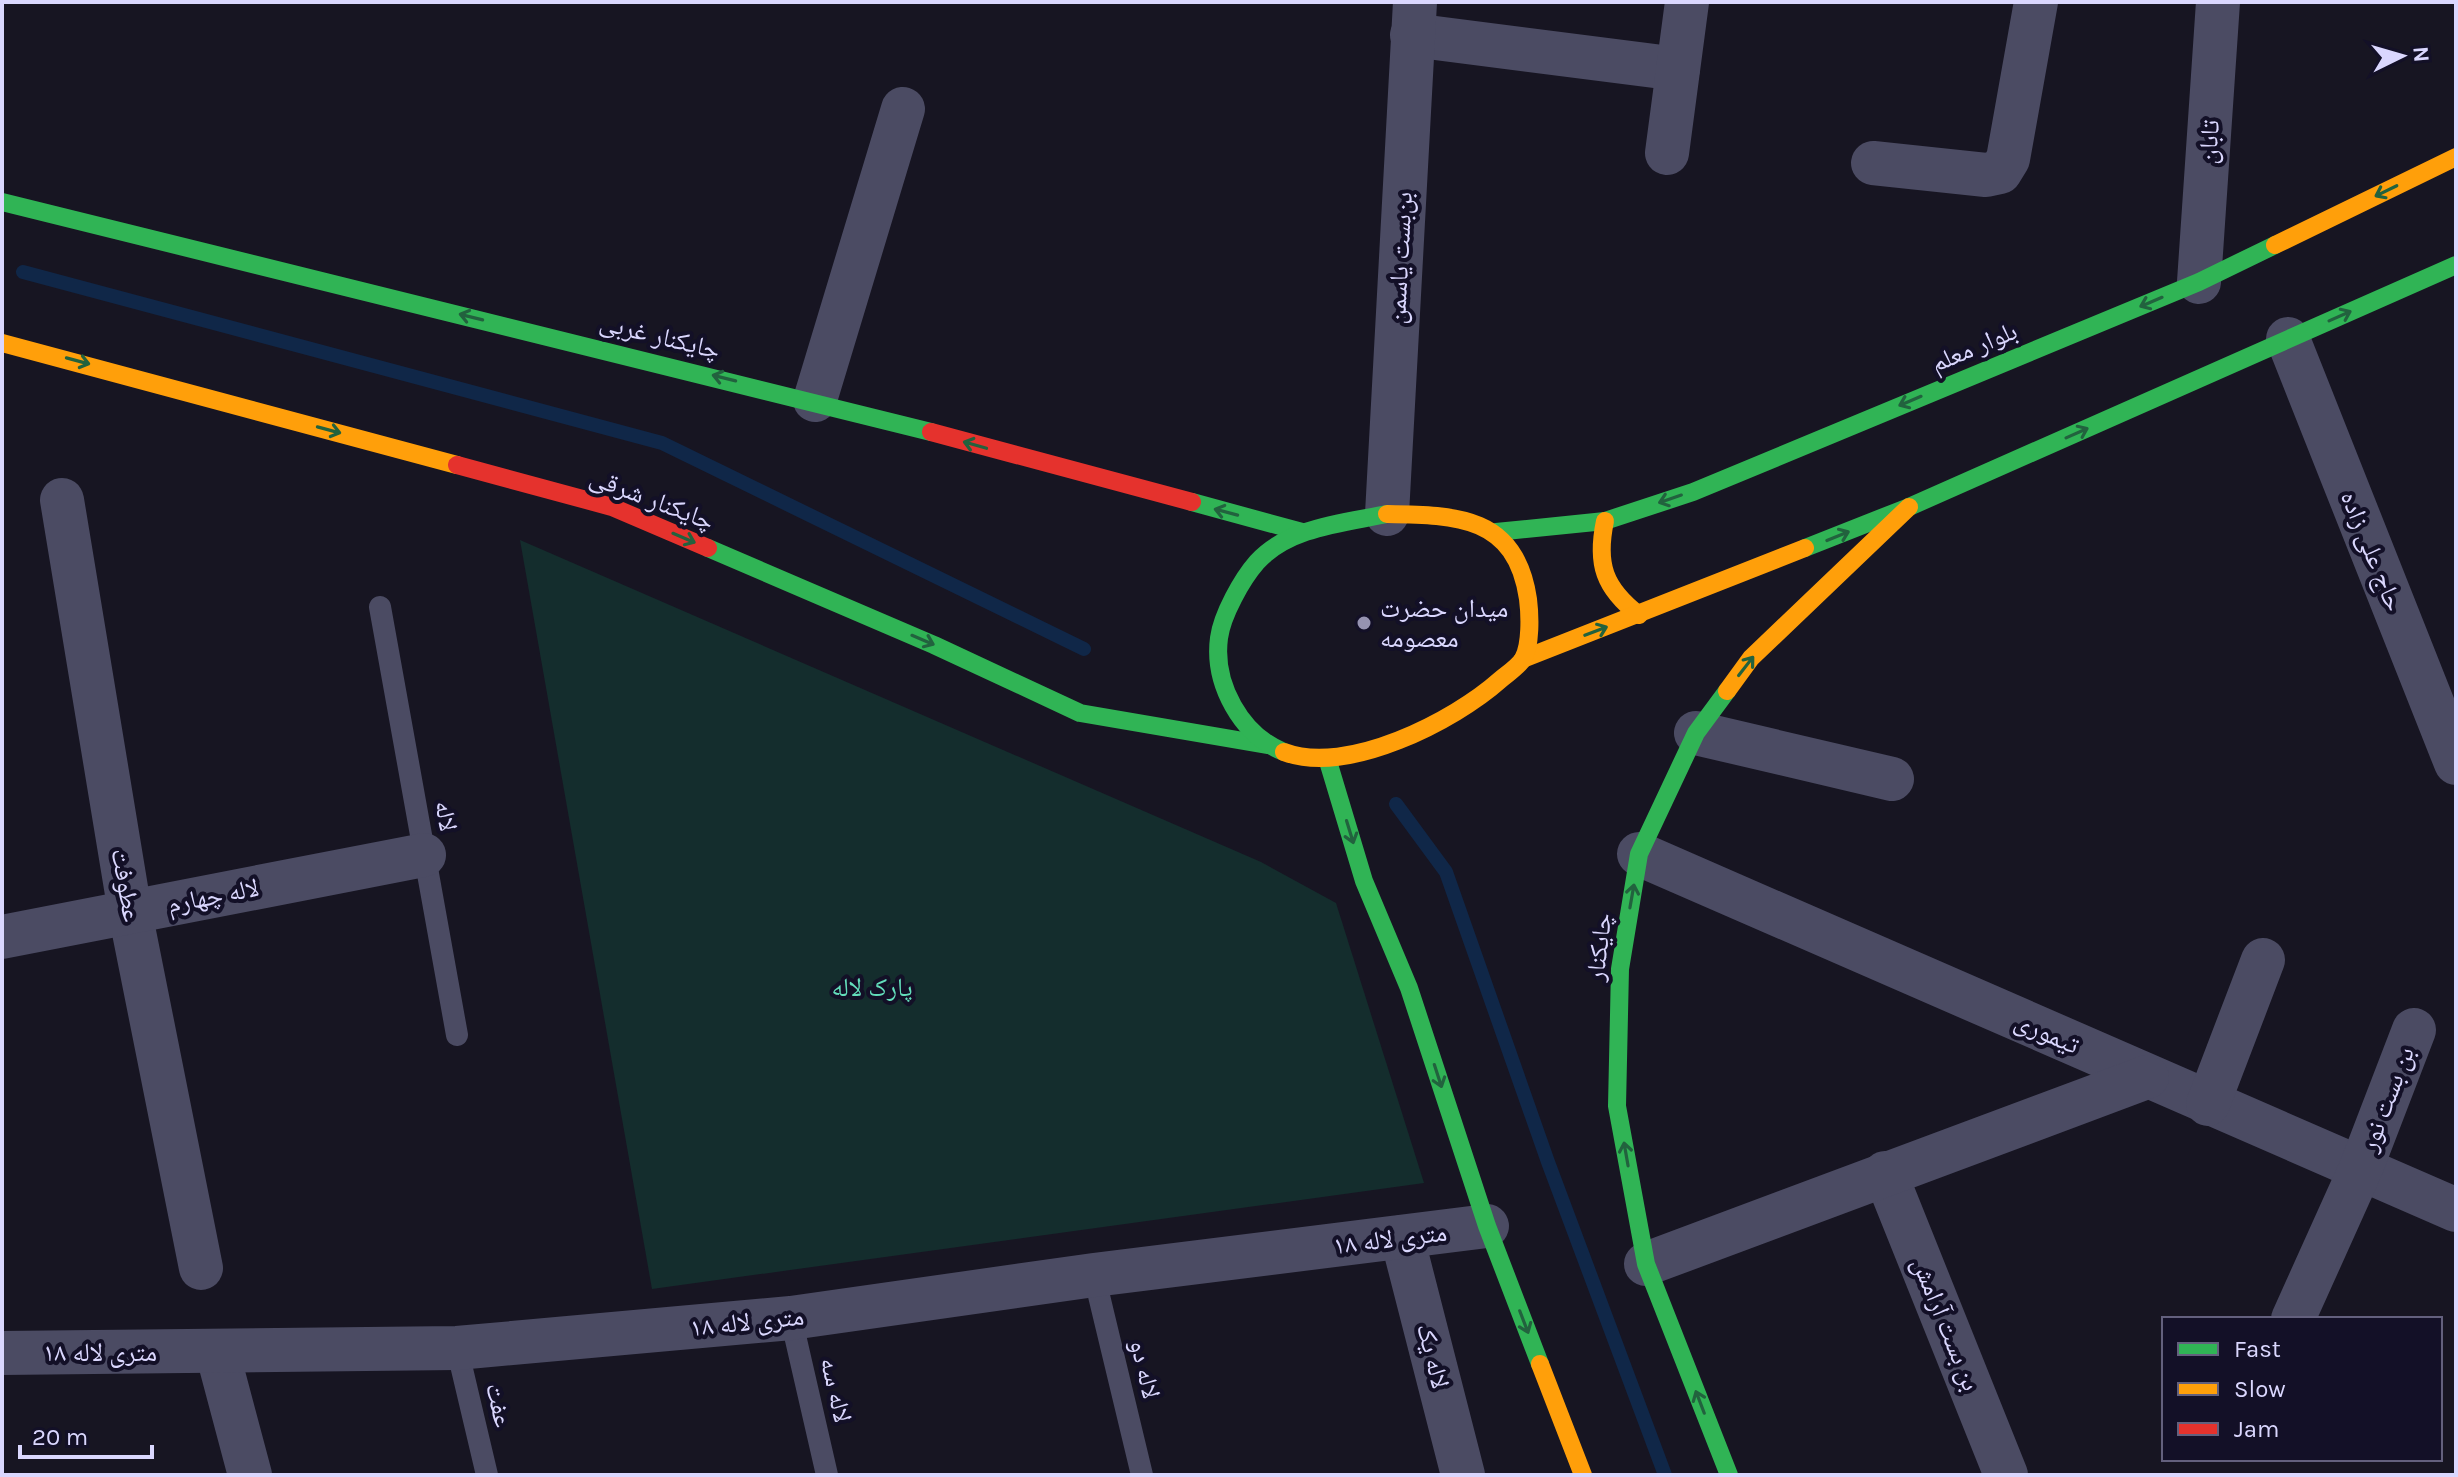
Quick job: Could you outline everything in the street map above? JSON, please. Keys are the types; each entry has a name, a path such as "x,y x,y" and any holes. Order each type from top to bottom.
{"main road":[{"name":"بلوار معلم","path":"1496,532 1605,521 1693,492 2199,282 2456,157"},
{"name":"چایکنار غربی","path":"2,202 815,400 1302,532"},
{"path":"1523,659 1530,616 1526,587 1513,550 1496,532 1448,515 1387,514 1302,532 1258,561 1236,596 1219,637 1221,678 1234,709 1267,745 1293,755 1327,758 1408,738 1474,703 1523,659 1909,507 2456,265"},
{"name":"چایکنار شرقی","path":"2,343 612,507 934,645 1080,713 1267,745"},
{"name":"چایکنار","path":"1729,1475 1646,1264 1617,1106 1620,969 1639,854 1696,733 1751,658 1909,507"},
{"path":"1605,521 1599,550 1601,576 1613,596 1639,615"},
{"path":"1327,758 1364,881 1409,988 1487,1226 1583,1475"}],"street":[{"path":"1667,153 1687,2"},
{"path":"1873,163 1986,175 2000,172 2008,159 2036,2"},
{"name":"تابان","path":"2199,282 2218,2"},
{"path":"1414,19 1678,69"},
{"name":"بن‌بست یاسمن","path":"1387,514 1414,19"},
{"path":"815,400 903,109"},
{"name":"حاج علی زاده","path":"2288,339 2456,763"},
{"name":"عطوفت","path":"62,500 130,912 201,1268"},
{"path":"1696,733 1892,779"},
{"name":"تیموری","path":"1639,854 2456,1210"},
{"name":"لاله چهارم","path":"2,937 424,855"},
{"path":"2208,1104 2263,960"},
{"name":"بن بست نور","path":"2294,1317 2361,1168 2414,1030"},
{"path":"1646,1264 2147,1077"},
{"name":"بن بست آرامش","path":"1885,1173 2006,1475"},
{"name":"۱۸ متری لاله","path":"2,1353 457,1348 791,1318 1094,1275 1487,1226"},
{"name":"لاله یک","path":"1402,1237 1463,1475"},
{"path":"217,1351 250,1475"}],"lane":[{"name":"لاله","path":"380,607 457,1035"},
{"name":"لاله دو","path":"1094,1275 1142,1475"},
{"name":"لاله سه","path":"791,1318 827,1475"},
{"name":"عفت","path":"457,1348 487,1475"}],"green space":[{"name":"پارک لاله","path":"520,540 1261,862 1336,903 1424,1183 652,1289"}],"waterway":[{"path":"23,272 662,443 1084,649"},
{"path":"1396,804 1446,872 1548,1162 1665,1475"}],"traffic: fast":[{"path":"2,202 931,432"},
{"path":"1496,532 1605,521 1693,492 2199,282 2275,245"},
{"path":"1805,548 1909,507 2456,265"},
{"path":"1192,502 1302,532"},
{"path":"1284,752 1269,744 1243,721 1226,690 1218,655 1219,638 1228,608 1251,569 1270,550 1285,541 1318,528 1387,514"},
{"path":"708,548 934,645 1080,713 1267,745"},
{"path":"1727,691 1696,733 1639,854 1620,969 1617,1106 1646,1264 1729,1475"},
{"path":"1327,758 1364,881 1409,988 1487,1226 1540,1364"}],"traffic: slow":[{"path":"2275,245 2456,157"},
{"path":"2,343 457,465"},
{"path":"1727,691 1751,658 1909,507"},
{"path":"1284,752 1309,757 1338,757 1368,751 1398,740 1456,712 1480,696 1515,668 1526,653 1529,638 1528,599 1521,572 1511,551 1497,536 1459,519 1387,514"},
{"path":"1605,521 1602,550 1606,574 1618,595 1639,615"},
{"path":"1523,659 1805,548"},
{"path":"1540,1364 1583,1475"}],"traffic: jam":[{"path":"931,432 1192,502"},
{"path":"457,465 612,507 708,548"}],"place":[{"name":"میدان حضرت معصومه","path":"1364,623"}]}
